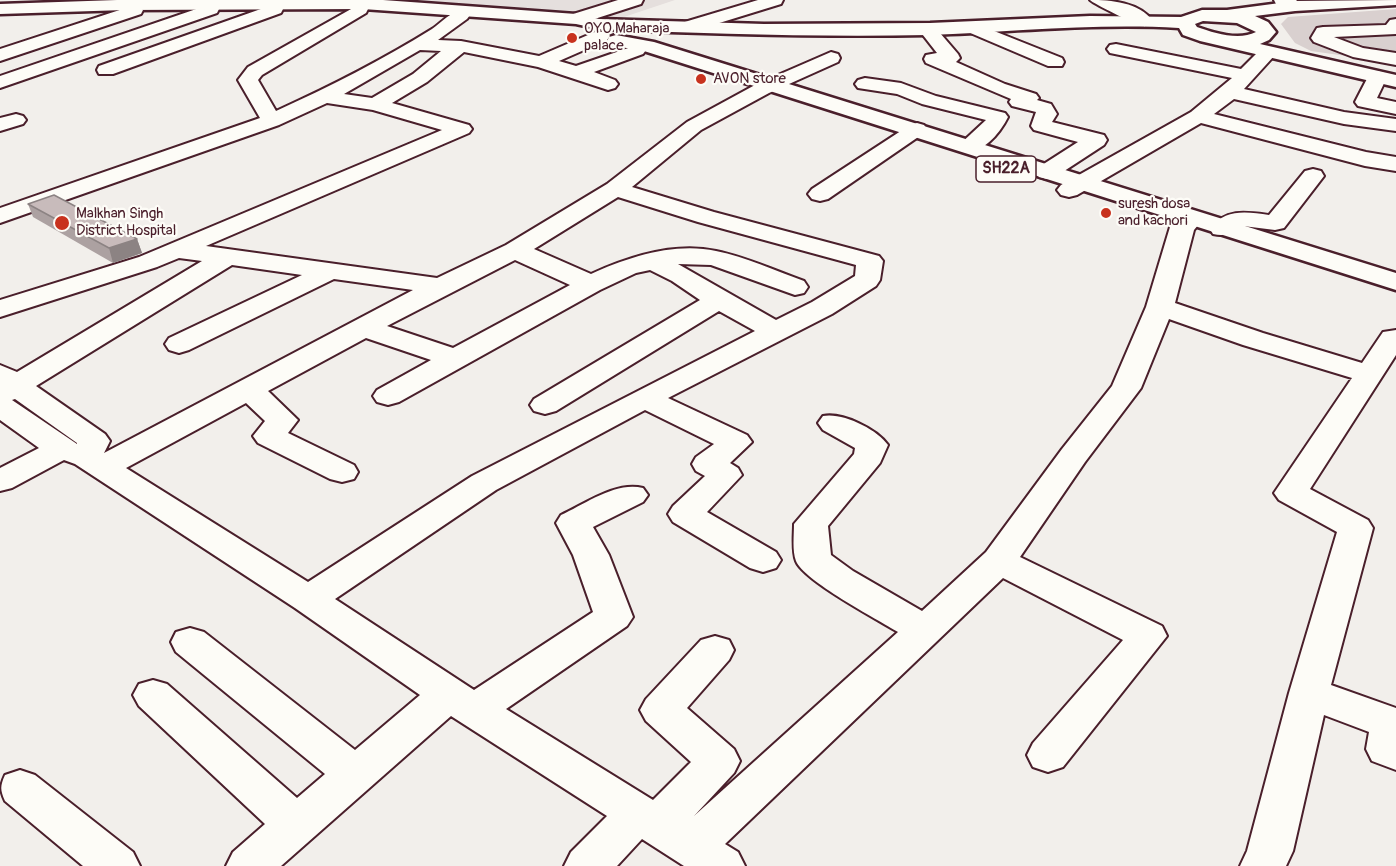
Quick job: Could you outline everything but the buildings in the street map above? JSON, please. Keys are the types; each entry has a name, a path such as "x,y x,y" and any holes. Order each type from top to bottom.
{"main road":[{"path":"0,9 363,4 428,6 603,32 684,28 928,30 1144,21 1185,23 1194,16 1222,16 1288,3 1396,0"},
{"path":"1264,37 1277,18 1315,12 1396,5"},
{"path":"0,15 82,9 360,9 461,15 574,26 603,32"},
{"path":"1222,16 1264,37 1390,78"},
{"path":"1185,23 1190,31 1218,39 1264,37"},
{"name":"SH22A","path":"603,32 680,60 1075,187 1396,282"},
{"name":"SH22A","path":"911,133 969,146 1047,172 1075,187"},
{"name":"SH22A","path":"1198,225 1396,295"}],"street":[{"path":"577,72 603,32 635,0"},
{"path":"684,28 775,0"},
{"path":"1098,0 1121,8 1144,21"},
{"path":"0,82 211,9"},
{"path":"106,70 275,9"},
{"path":"273,121 248,80 255,71 360,9"},
{"path":"0,55 135,10"},
{"path":"0,216 273,121 324,97 417,45 461,15"},
{"path":"1396,24 1391,30 1323,32 1320,38 1359,53 1396,59"},
{"path":"974,28 1055,62"},
{"path":"928,30 951,58 933,59 998,88 1029,98 1019,102 1044,108 1047,114 1041,121 1041,126 1096,140 1047,172"},
{"path":"541,62 603,32"},
{"path":"1075,187 1198,116 1230,92 1243,75 1264,37"},
{"path":"417,45 461,46 541,62 608,84"},
{"path":"375,104 420,78 442,58 461,46"},
{"path":"1116,49 1243,75"},
{"path":"0,481 82,458 250,390 441,286 515,250 615,189 694,126 767,87 831,58"},
{"path":"1390,78 1365,102 1396,108"},
{"path":"865,84 901,89 929,100 998,117 992,128 969,146"},
{"path":"1230,92 1344,118 1396,125"},
{"path":"0,309 148,262 462,129 375,104 324,97"},
{"path":"1198,116 1365,159 1396,164"},
{"path":"820,194 911,133"},
{"path":"227,257 4,390 82,458 308,599 461,702 707,856 926,631 999,561 1073,456 1126,388 1198,225 1239,219 1275,223 1313,176"},
{"path":"308,599 484,483 644,398 822,308 867,280 870,261 706,217 615,189"},
{"path":"176,250 441,286"},
{"path":"515,250 591,284"},
{"path":"388,396 591,284 629,266 685,255 715,258 795,287"},
{"path":"653,262 681,275 719,300 776,331"},
{"path":"290,266 172,338 330,271"},
{"path":"545,405 719,300"},
{"path":"1160,307 1253,339 1356,370"},
{"path":"365,328 456,360"},
{"path":"1263,866 1270,851 1309,693 1356,528 1291,494 1395,338"},
{"path":"250,390 282,420 269,436 342,472"},
{"path":"644,398 736,442 708,464 726,475 685,514 763,560"},
{"path":"834,423 872,445 868,456 811,524 813,560 840,580 926,631"},
{"path":"249,866 355,774 461,702 615,617 591,555 573,523 632,495"},
{"path":"999,561 1148,636 1048,755"},
{"path":"190,642 355,774"},
{"path":"587,866 719,761 662,710 715,650"},
{"path":"1309,693 1391,723 1387,749 1396,753"},
{"path":"153,695 296,825"},
{"path":"20,788 117,866"}],"shaded area":[{"path":"377,0 675,0 618,19"},
{"path":"1396,9 1396,63 1311,51 1295,43 1281,24 1288,17"}],"place":[{"name":"OYO Maharaja palace","path":"572,38"},
{"name":"AVON store","path":"701,79"},
{"name":"suresh dosa and kachori","path":"1106,213"},
{"name":"Malkhan Singh District Hospital","path":"62,223"}]}
